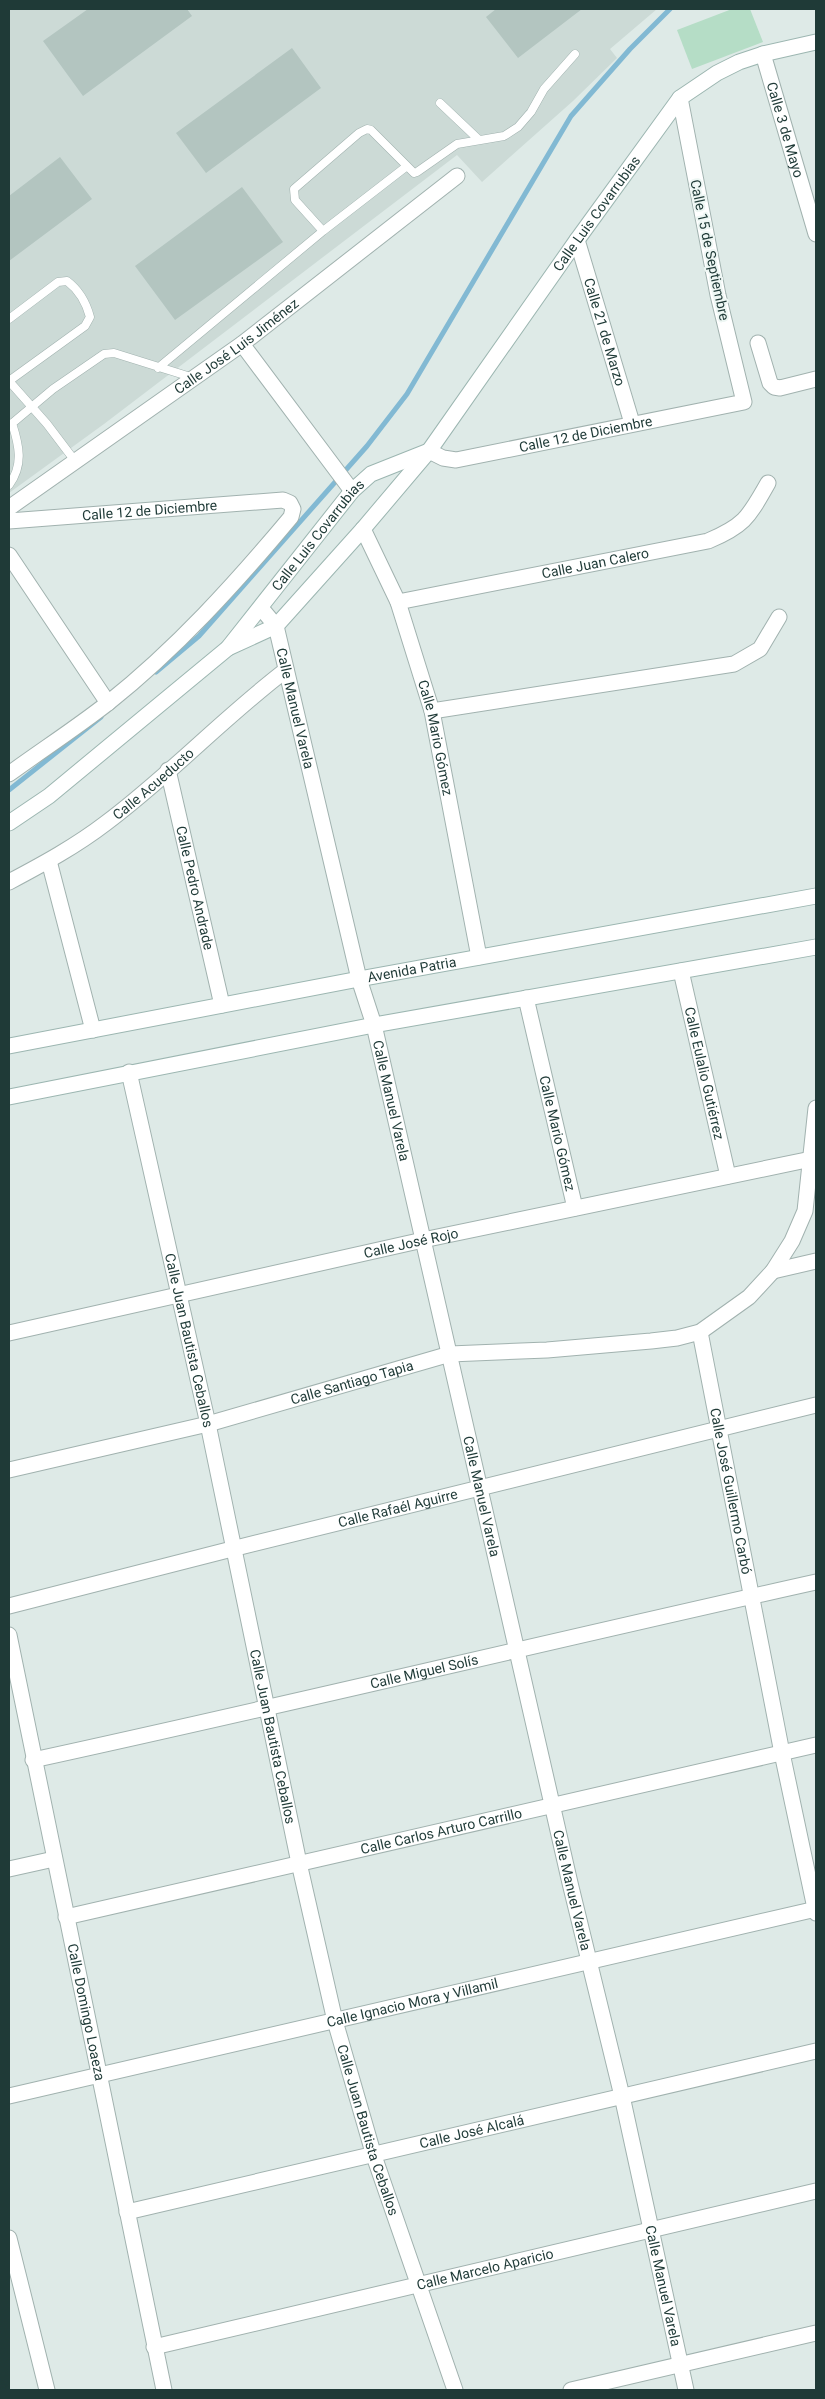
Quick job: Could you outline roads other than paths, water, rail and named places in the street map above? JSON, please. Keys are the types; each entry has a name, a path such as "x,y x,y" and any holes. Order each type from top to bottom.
{"street":[{"name":"Calle Luis Covarrubias","path":"228,648 276,626 430,451 577,240 680,98 717,73 763,54 816,42"},
{"name":"Calle 3 de Mayo","path":"763,54 816,234"},
{"name":"Calle 15 de Septiembre","path":"680,98 718,295 744,402"},
{"name":"Calle José Luis Jiménez","path":"9,508 242,344 457,176"},
{"name":"Calle 21 de Marzo","path":"577,240 632,423"},
{"path":"758,343 770,383 774,387 780,388 816,379"},
{"path":"242,344 348,486"},
{"name":"Calle 12 de Diciembre","path":"430,451 443,458 456,460 632,423 744,402"},
{"name":"Calle Luis Covarrubias","path":"9,823 49,796 228,648 261,608 348,486 371,474 430,451"},
{"name":"Calle Juan Calero","path":"398,602 708,541 730,532 748,517 768,482"},
{"name":"Calle 12 de Diciembre","path":"9,521 284,500 290,502 293,509 291,517 253,562 177,643 108,703"},
{"name":"Calle Mario Gómez","path":"363,529 398,602 432,711 479,957"},
{"path":"9,555 108,703 9,774"},
{"name":"Calle Manuel Varela","path":"261,608 276,626 359,979 374,1025 552,1805 622,2096 686,2390"},
{"path":"432,711 734,664 760,649 779,617"},
{"name":"Calle Acueducto","path":"9,882 49,861 107,822 245,701 286,670"},
{"name":"Calle Pedro Andrade","path":"168,770 222,1005"},
{"path":"49,861 92,1030"},
{"name":"Avenida Patria","path":"9,1046 359,979 816,896"},
{"path":"9,1097 374,1025 816,947"},
{"name":"Calle Eulalio Gutiérrez","path":"681,971 728,1176"},
{"name":"Calle Mario Gómez","path":"526,998 575,1208"},
{"name":"Calle Juan Bautista Ceballos","path":"129,1072 177,1295 208,1424 232,1549 335,2021 374,2156 455,2390"},
{"path":"700,1332 749,1297 773,1271 792,1241 805,1211 814,1159 816,1108"},
{"name":"Calle José Rojo","path":"9,1333 423,1240 814,1159"},
{"path":"773,1271 816,1261"},
{"name":"Calle Santiago Tapia","path":"9,1470 208,1424 450,1354 547,1350 651,1342 700,1332"},
{"name":"Calle José Guillermo Carbó","path":"700,1332 753,1596 782,1753 816,1911"},
{"name":"Calle Rafaél Aguirre","path":"9,1606 816,1404"},
{"name":"Calle Miguel Solís","path":"33,1760 267,1709 516,1649 816,1582"},
{"name":"Calle Domingo Loaeza","path":"9,1635 33,1760 164,2390"},
{"name":"Calle Carlos Arturo Carrillo","path":"66,1917 816,1745"},
{"path":"9,1869 54,1859"},
{"name":"Calle Ignacio Mora y Villamil","path":"9,2096 816,1911"},
{"name":"Calle José Alcalá","path":"127,2212 374,2156 816,2051"},
{"name":"Calle Marcelo Aparicio","path":"154,2347 816,2192"},
{"path":"9,2238 48,2390"},
{"path":"571,2390 816,2333"}],"lane":[{"path":"323,231 295,200 294,189 359,133 367,129 374,132 414,173 417,172 457,144 504,136 518,127 531,112 544,89 575,54"},
{"path":"440,103 478,139"},
{"path":"158,368 323,231 407,166"},
{"path":"9,318 58,282 67,281 75,288 87,306 90,317 85,326 9,381 32,406 75,461"},
{"path":"9,485 17,471 19,460 19,446 10,424 52,389 104,354 114,353 194,378"}],"waterway":[{"path":"156,672 199,636 367,446 407,394 571,116 630,49 670,9"},
{"path":"9,790 101,717"}]}
